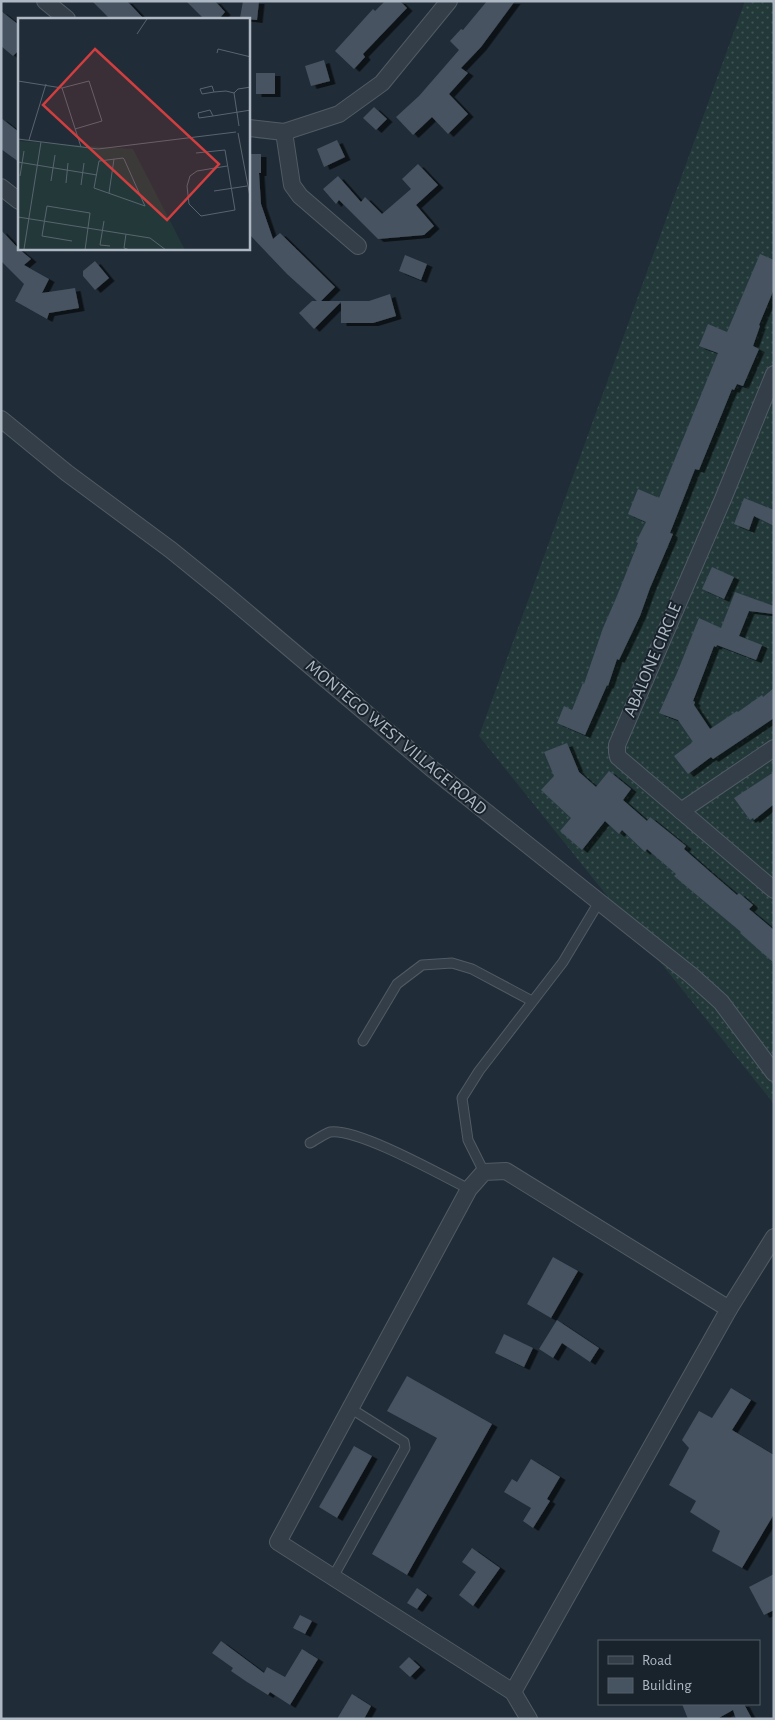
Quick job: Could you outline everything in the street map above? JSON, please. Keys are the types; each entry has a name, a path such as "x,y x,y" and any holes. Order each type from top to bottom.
{"street":[{"path":"45,1 66,18"},
{"path":"250,128 284,132 339,114 382,83 449,1"},
{"path":"284,132 292,185 300,196 358,246"},
{"path":"1,188 18,200"},
{"name":"ABALONE CIRCLE","path":"774,374 617,745 618,757 774,890"},
{"name":"MONTEGO WEST VILLAGE ROAD","path":"1,419 67,473 171,550 431,768 691,975 721,1002 774,1073"},
{"path":"681,811 774,748"},
{"path":"529,1719 513,1692 278,1542 469,1189 484,1172 506,1171 729,1309"},
{"path":"513,1692 729,1309 774,1237"}],"lane":[{"path":"484,1172 468,1140 462,1098 479,1071 563,962 599,902"},
{"path":"363,1041 397,984 422,964 452,963 472,969 532,1001"},
{"path":"310,1143 330,1132 355,1135 399,1154 469,1189"},
{"path":"333,1577 405,1448 404,1442 350,1408"}],"green space":[{"path":"745,1 774,1 774,1104 479,736"}],"building":[{"path":"92,1 127,1 143,18 109,18"},
{"path":"186,1 215,1 225,12 220,18 203,18"},
{"path":"243,1 259,1 257,20 240,18"},
{"path":"385,1 400,1 407,8 363,54 365,57 354,69 335,51 373,9 375,11"},
{"path":"487,1 515,1 481,47 461,68 468,73 449,94 468,114 448,134 432,117 413,135 396,117 419,96 459,50 450,41 461,29 463,30"},
{"path":"1,11 18,24 18,51 13,56 1,46"},
{"path":"324,60 330,81 311,86 305,66"},
{"path":"256,73 275,73 275,94 256,94"},
{"path":"374,107 387,119 376,130 363,118"},
{"path":"1,118 18,131 18,161 1,149"},
{"path":"337,140 345,157 324,167 317,149"},
{"path":"250,154 261,154 261,173 259,173 261,204 273,239 280,233 335,287 321,301 369,301 390,294 396,316 373,323 341,323 341,302 314,329 299,313 312,301 317,301 287,274 250,235"},
{"path":"418,164 438,185 416,205 434,226 424,235 378,239 339,200 336,204 323,189 338,176 361,202 365,197 382,214 411,189 402,179"},
{"path":"1,230 18,250 31,259 24,265 49,279 42,293 75,288 79,308 49,313 47,319 15,301 24,284 1,261"},
{"path":"760,254 774,260 774,289 759,325 753,346 759,349 743,386 737,384 734,390 732,389 699,470 695,469 670,533 673,534 640,616 619,660 617,659 608,686 585,735 557,723 564,706 572,710 584,684 603,628 638,543 636,542 646,522 628,514 638,489 659,498 718,353 699,346 708,324 727,332"},
{"path":"405,255 427,264 421,280 399,271"},
{"path":"95,261 109,278 95,290 83,276 83,271"},
{"path":"744,498 774,510 774,526 754,516 749,530 734,524"},
{"path":"712,567 734,577 724,599 702,589"},
{"path":"735,592 774,606 774,614 749,611 739,636 762,645 756,660 717,645 716,647 714,646 693,701 695,702 694,705 710,729 762,695 763,697 774,688 774,718 713,759 711,757 688,774 674,756 693,742 678,720 659,713 699,618 721,628"},
{"path":"567,743 579,772 596,787 609,771 631,789 623,800 647,821 650,817 686,846 684,849 737,895 739,893 753,905 749,909 774,930 774,963 741,932 674,876 676,874 647,849 645,852 622,830 619,834 605,821 582,850 560,831 571,818 541,790 554,776 544,752"},
{"path":"774,772 774,804 754,820 753,818 750,820 734,798"},
{"path":"553,1257 578,1271 551,1318 527,1304"},
{"path":"557,1320 599,1348 590,1362 562,1343 553,1358 539,1349"},
{"path":"504,1334 533,1348 524,1367 495,1353"},
{"path":"407,1376 492,1424 407,1575 372,1554 437,1438 387,1411"},
{"path":"731,1388 751,1400 732,1430 774,1455 774,1514 742,1568 712,1551 720,1531 690,1512 696,1501 669,1485 689,1448 682,1440 699,1411 712,1418"},
{"path":"354,1446 372,1456 337,1518 319,1507"},
{"path":"531,1459 560,1477 547,1499 550,1501 533,1528 523,1521 531,1508 504,1492 512,1479 517,1482"},
{"path":"472,1548 500,1568 473,1606 459,1595 476,1572 462,1562"},
{"path":"774,1574 774,1610 764,1615 749,1587"},
{"path":"417,1588 427,1595 417,1609 407,1603"},
{"path":"300,1615 312,1621 305,1634 293,1628"},
{"path":"221,1641 264,1673 267,1667 285,1677 302,1649 318,1659 290,1705 270,1692 268,1695 231,1671 233,1668 212,1653"},
{"path":"409,1657 420,1667 410,1677 399,1667"},
{"path":"352,1694 371,1706 364,1719 337,1719"},
{"path":"682,1705 745,1705 752,1719 736,1719 733,1710 717,1719 688,1719"}]}
